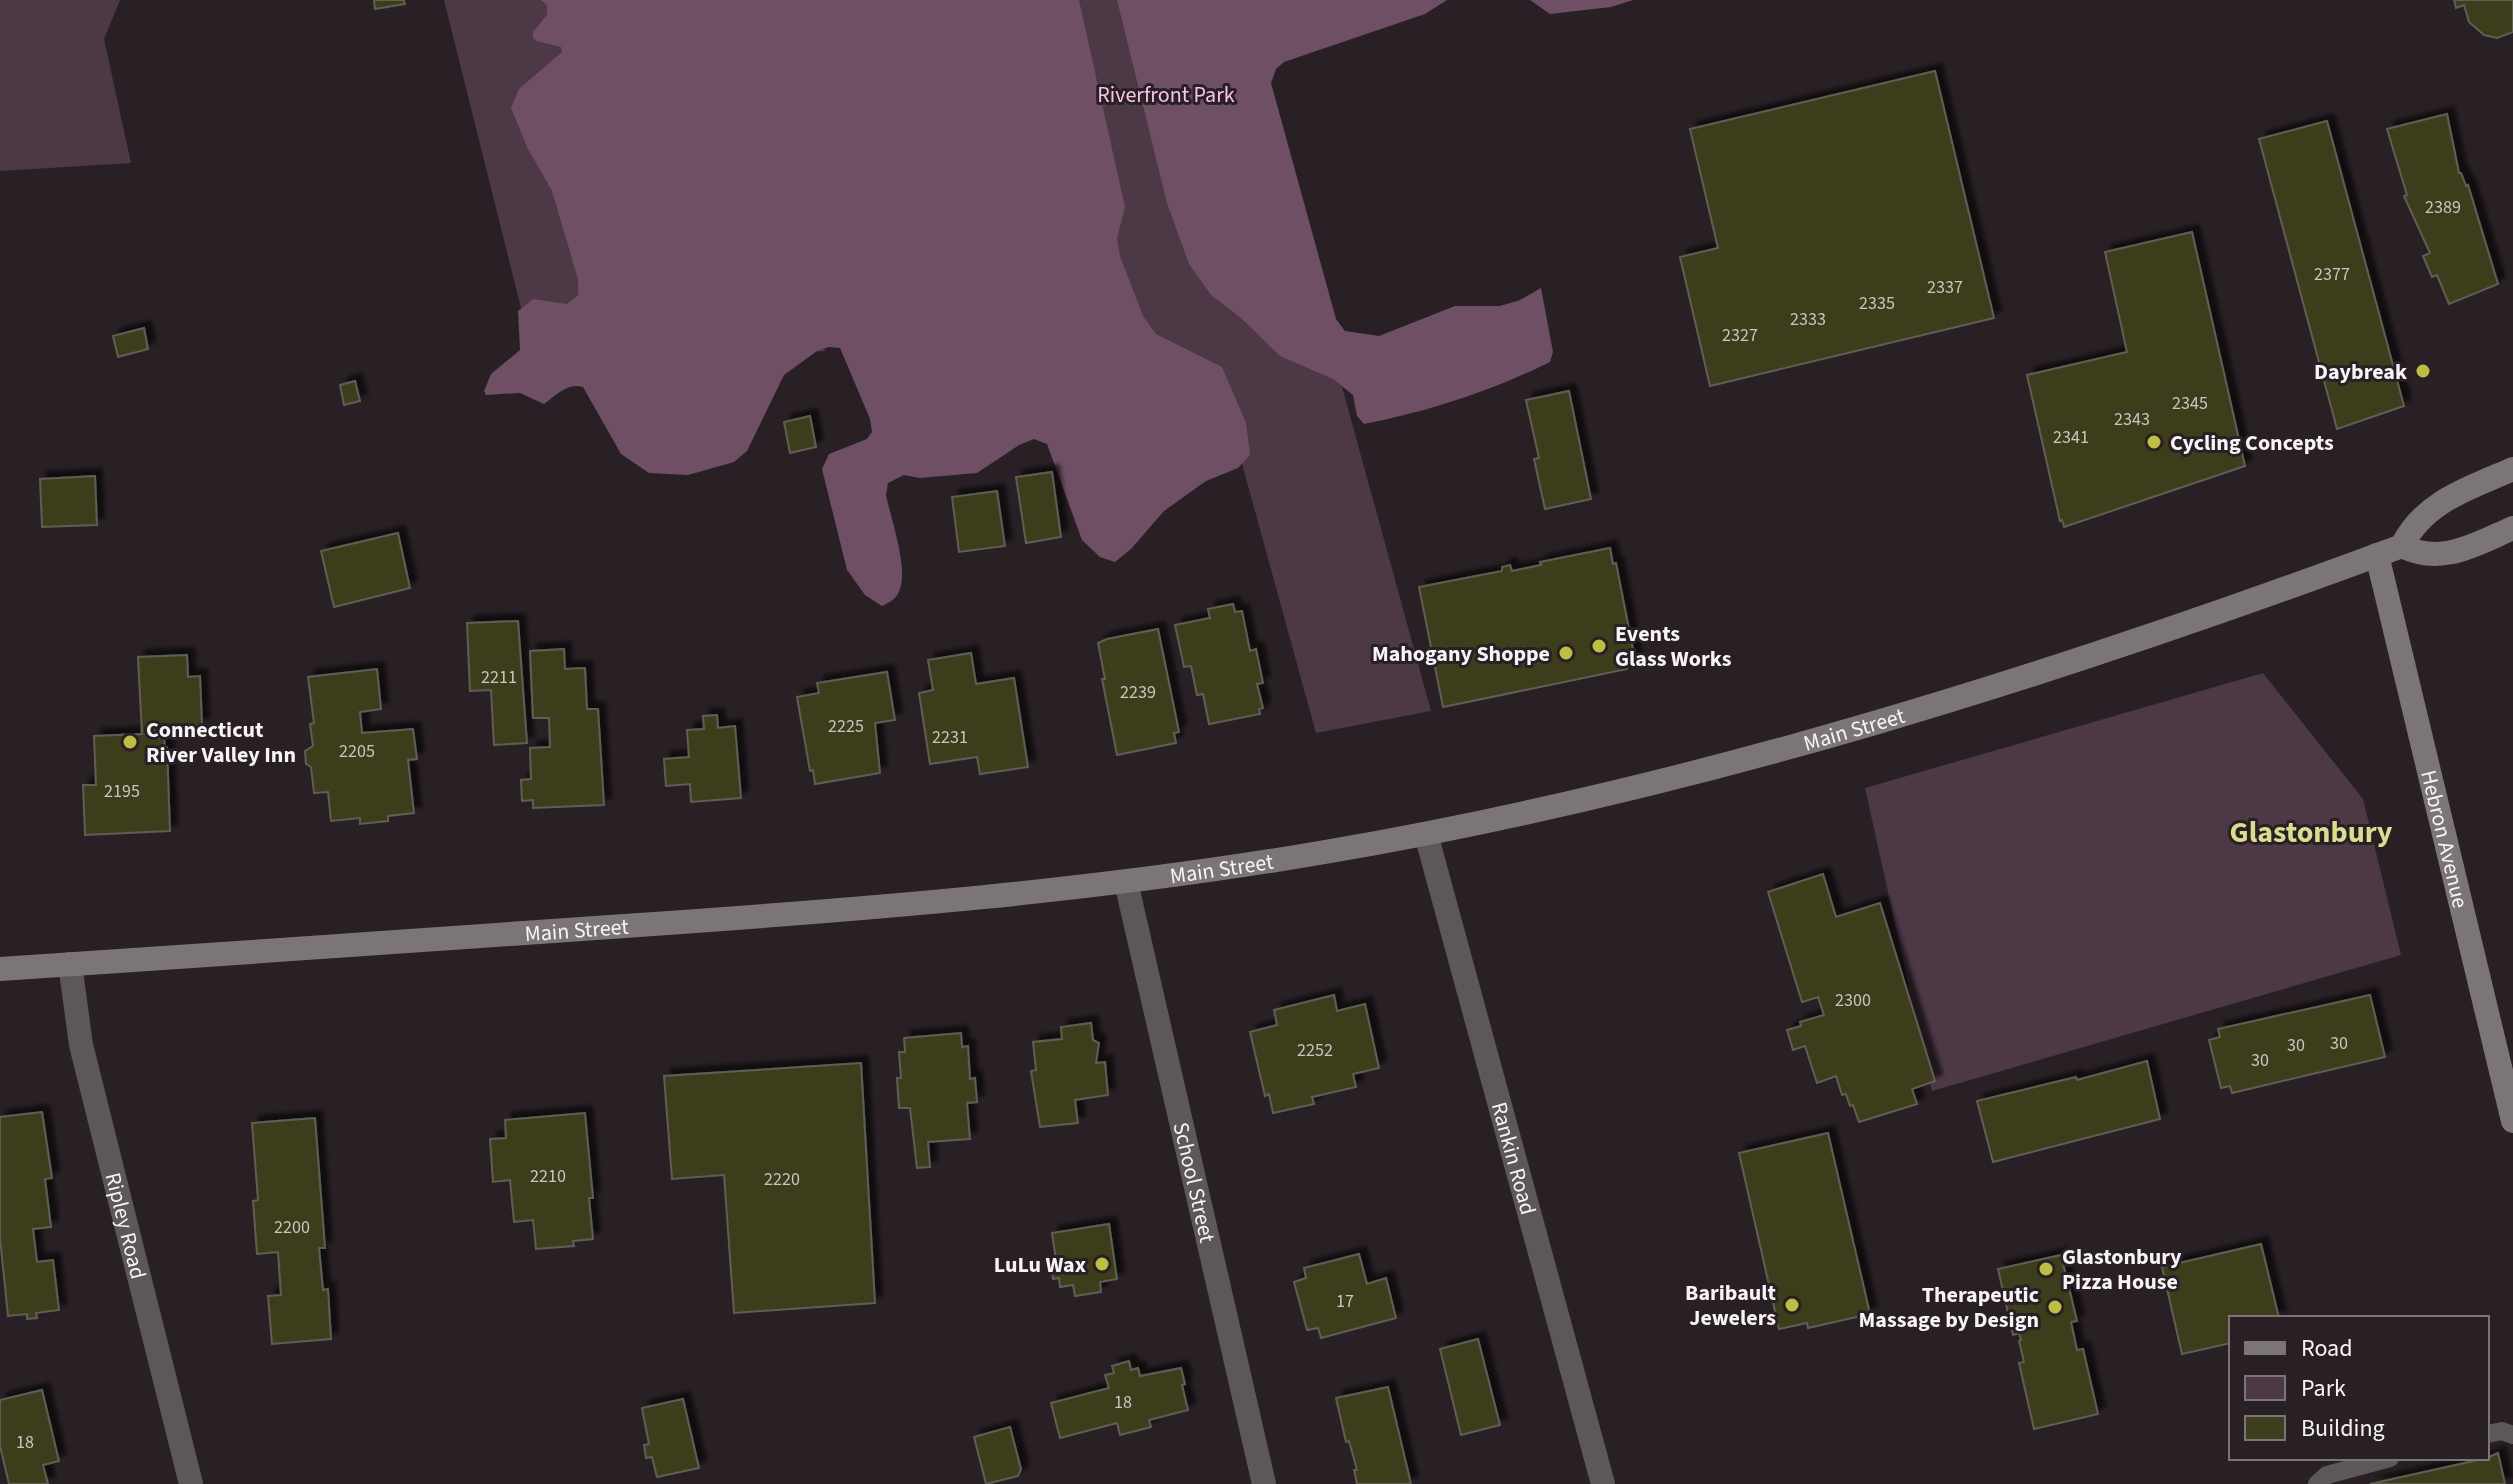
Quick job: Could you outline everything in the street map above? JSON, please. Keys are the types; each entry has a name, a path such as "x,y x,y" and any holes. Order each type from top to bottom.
{"main road":[{"path":"2513,469 2433,507 2415,523 2402,546 2417,554 2450,555 2513,528"},
{"name":"Main Street","path":"0,969 926,904 1126,882 1317,854 1426,834 1636,788 1872,723 2131,643 2402,546"},
{"name":"Hebron Avenue","path":"2377,555 2513,1121"}],"street":[{"name":"Rankin Road","path":"1426,834 1603,1484"},
{"name":"School Street","path":"1126,882 1264,1484"},
{"name":"Ripley Road","path":"70,964 81,1045 191,1484"}],"lane":[{"path":"2489,1434 2502,1431 2513,1435"},
{"path":"2317,1484 2327,1475 2383,1460"}],"green space":[{"path":"0,0 120,0 104,39 131,163 0,171"},
{"path":"444,0 744,0 825,351 649,363 531,348"},
{"path":"541,0 1079,0 1125,207 1117,238 1120,256 1143,316 1156,334 1222,367 1246,423 1250,455 1238,468 1206,481 1164,511 1131,549 1115,562 1100,557 1082,540 1047,444 1034,439 1019,445 977,473 920,478 904,475 888,483 886,495 900,556 902,580 897,595 882,606 865,595 847,570 822,469 829,454 867,439 872,432 870,419 840,348 829,347 817,351 784,375 747,451 734,462 688,475 649,473 621,454 583,387 567,388 544,404 520,393 486,395 484,391 491,374 520,350 518,311 533,299 567,304 578,295 578,279 552,191 528,149 511,108 519,89 562,52 561,47 533,38 533,32 547,15 547,5"},
{"name":"Riverfront Park","path":"1044,0 1236,0 1431,711 1316,733 1214,362 1148,378"},
{"path":"1117,0 1447,0 1425,14 1284,62 1276,69 1271,83 1336,319 1345,331 1379,336 1455,306 1500,306 1520,300 1541,288 1553,352 1550,362 1459,399 1364,424 1357,416 1353,395 1333,379 1280,356 1241,318 1211,295 1189,264 1167,203"},
{"path":"1530,0 1633,0 1611,7 1550,14"},
{"path":"2263,673 2363,799 2401,955 1932,1091 1865,788"}],"building":[{"path":"374,0 404,0 405,4 375,9"},
{"path":"2454,0 2513,0 2513,32 2497,38 2484,35 2469,22 2464,5 2456,8"},
{"path":"1935,71 1994,318 1710,386 1680,257 1718,248 1690,129"},
{"path":"2447,114 2459,173 2468,185 2498,284 2449,304 2437,275 2432,277 2423,256 2430,253 2404,196 2407,195 2387,129"},
{"path":"2327,121 2404,406 2337,429 2259,139"},
{"path":"2192,232 2245,466 2064,527 2060,521 2027,375 2127,352 2105,252"},
{"path":"144,328 148,349 118,357 113,336"},
{"path":"355,381 360,401 344,405 340,385"},
{"path":"1569,391 1591,499 1545,509 1534,459 1539,458 1526,400"},
{"path":"810,416 816,447 790,453 784,422"},
{"path":"1052,472 1061,537 1026,543 1016,477"},
{"path":"95,476 97,525 42,527 40,479"},
{"path":"997,491 1005,546 959,552 952,497"},
{"path":"398,533 410,588 334,607 321,551"},
{"path":"1610,548 1613,564 1616,563 1636,665 1443,707 1419,587 1502,571 1502,567 1510,565 1512,571"},
{"path":"1233,604 1235,612 1242,611 1250,651 1256,649 1263,683 1257,684 1263,708 1259,709 1260,714 1209,724 1203,694 1197,695 1191,666 1184,667 1175,625 1210,618 1208,609"},
{"path":"518,621 527,743 494,745 491,690 470,691 467,623"},
{"path":"1158,629 1179,732 1174,733 1176,743 1117,755 1098,643"},
{"path":"564,649 565,669 585,668 587,709 598,709 604,805 533,808 533,800 522,801 521,780 531,779 530,748 550,747 549,718 533,718 530,651"},
{"path":"971,653 976,684 1014,678 1028,767 980,774 977,757 930,764 919,693 933,690 928,660"},
{"name":"Connecticut River Valley Inn","path":"187,655 188,677 200,676 202,725 155,727 156,738 164,738 167,747 170,831 85,835 83,785 96,785 94,736 142,734 138,657"},
{"path":"377,669 381,709 360,712 362,733 413,729 417,759 408,760 414,813 388,816 388,821 360,824 360,818 331,821 328,792 314,793 311,767 306,764 305,751 313,746 310,724 314,723 308,677"},
{"path":"887,672 895,720 875,723 880,773 815,784 797,697 819,693 817,683"},
{"path":"717,715 718,728 735,726 741,798 691,802 690,784 666,786 664,759 689,757 687,730 704,729 703,716"},
{"path":"1823,874 1836,917 1880,903 1935,1081 1912,1089 1917,1104 1859,1122 1853,1105 1850,1106 1846,1094 1842,1095 1836,1076 1817,1083 1805,1046 1793,1050 1787,1030 1801,1026 1800,1022 1824,1015 1818,997 1802,1002 1768,892"},
{"path":"1334,995 1337,1011 1365,1004 1379,1068 1353,1074 1356,1087 1312,1097 1314,1104 1273,1113 1269,1094 1265,1096 1250,1032 1277,1025 1274,1010"},
{"path":"2370,995 2385,1057 2232,1093 2230,1086 2221,1088 2209,1040 2220,1037 2218,1029"},
{"path":"1091,1023 1093,1040 1099,1043 1096,1063 1105,1062 1108,1095 1075,1100 1078,1123 1040,1127 1031,1071 1036,1070 1033,1042 1062,1039 1061,1027"},
{"path":"961,1033 962,1047 968,1046 970,1079 975,1078 977,1102 967,1103 970,1139 928,1142 930,1167 917,1168 910,1108 899,1108 899,1052 905,1052 904,1038"},
{"path":"2147,1061 2160,1119 1993,1162 1977,1101 2076,1077 2077,1080"},
{"path":"861,1063 875,1303 734,1313 724,1175 672,1179 664,1076"},
{"path":"42,1112 52,1178 45,1179 51,1227 33,1229 37,1262 53,1260 59,1310 36,1313 37,1318 27,1319 27,1314 8,1316 0,1238 0,1117"},
{"path":"585,1113 593,1198 589,1198 593,1239 573,1241 574,1246 536,1249 533,1220 514,1222 510,1180 493,1182 490,1139 506,1138 505,1120"},
{"path":"315,1118 325,1248 319,1248 323,1290 328,1289 331,1339 272,1344 268,1296 281,1295 278,1252 257,1254 253,1201 258,1200 252,1123"},
{"path":"1828,1133 1870,1314 1808,1328 1807,1323 1779,1329 1739,1153"},
{"path":"1109,1224 1117,1279 1100,1282 1101,1292 1075,1296 1073,1285 1060,1287 1059,1278 1053,1279 1050,1261 1056,1260 1052,1233"},
{"path":"2261,1244 2279,1316 2229,1316 2229,1343 2182,1354 2162,1267"},
{"path":"1359,1254 1367,1284 1386,1278 1396,1318 1321,1338 1318,1328 1307,1330 1294,1282 1306,1278 1304,1268"},
{"path":"2061,1255 2077,1321 2071,1322 2077,1350 2083,1349 2098,1414 2034,1429 2019,1363 2024,1362 2021,1340 2019,1333 2013,1335 1998,1269"},
{"path":"1478,1339 1500,1425 1461,1435 1440,1349"},
{"path":"1129,1361 1131,1370 1138,1368 1140,1376 1181,1368 1188,1410 1149,1420 1151,1427 1120,1435 1117,1423 1060,1438 1051,1403 1109,1388 1105,1375 1114,1373 1112,1366"},
{"path":"1388,1387 1411,1484 1357,1484 1354,1470 1357,1470 1349,1441 1346,1442 1336,1398"},
{"path":"42,1390 59,1461 43,1465 48,1484 9,1484 0,1446 0,1400"},
{"path":"683,1399 699,1468 657,1477 652,1457 646,1458 644,1445 649,1444 642,1408"},
{"path":"1010,1427 1021,1469 1018,1476 986,1484 974,1437"},
{"path":"2498,1453 2505,1484 2370,1484 2489,1460"}],"place":[{"name":"Daybreak","path":"2423,371"},
{"name":"Cycling Concepts","path":"2154,442"},
{"name":"Events Glass Works","path":"1599,646"},
{"name":"Mahogany Shoppe","path":"1566,653"},
{"name":"Connecticut River Valley Inn","path":"130,742"},
{"name":"LuLu Wax","path":"1102,1264"},
{"name":"Glastonbury Pizza House","path":"2046,1269"},
{"name":"Baribault Jewelers","path":"1792,1305"},
{"name":"Therapeutic Massage by Design","path":"2055,1307"}],"district":[{"name":"Glastonbury","path":"2311,832"}]}
